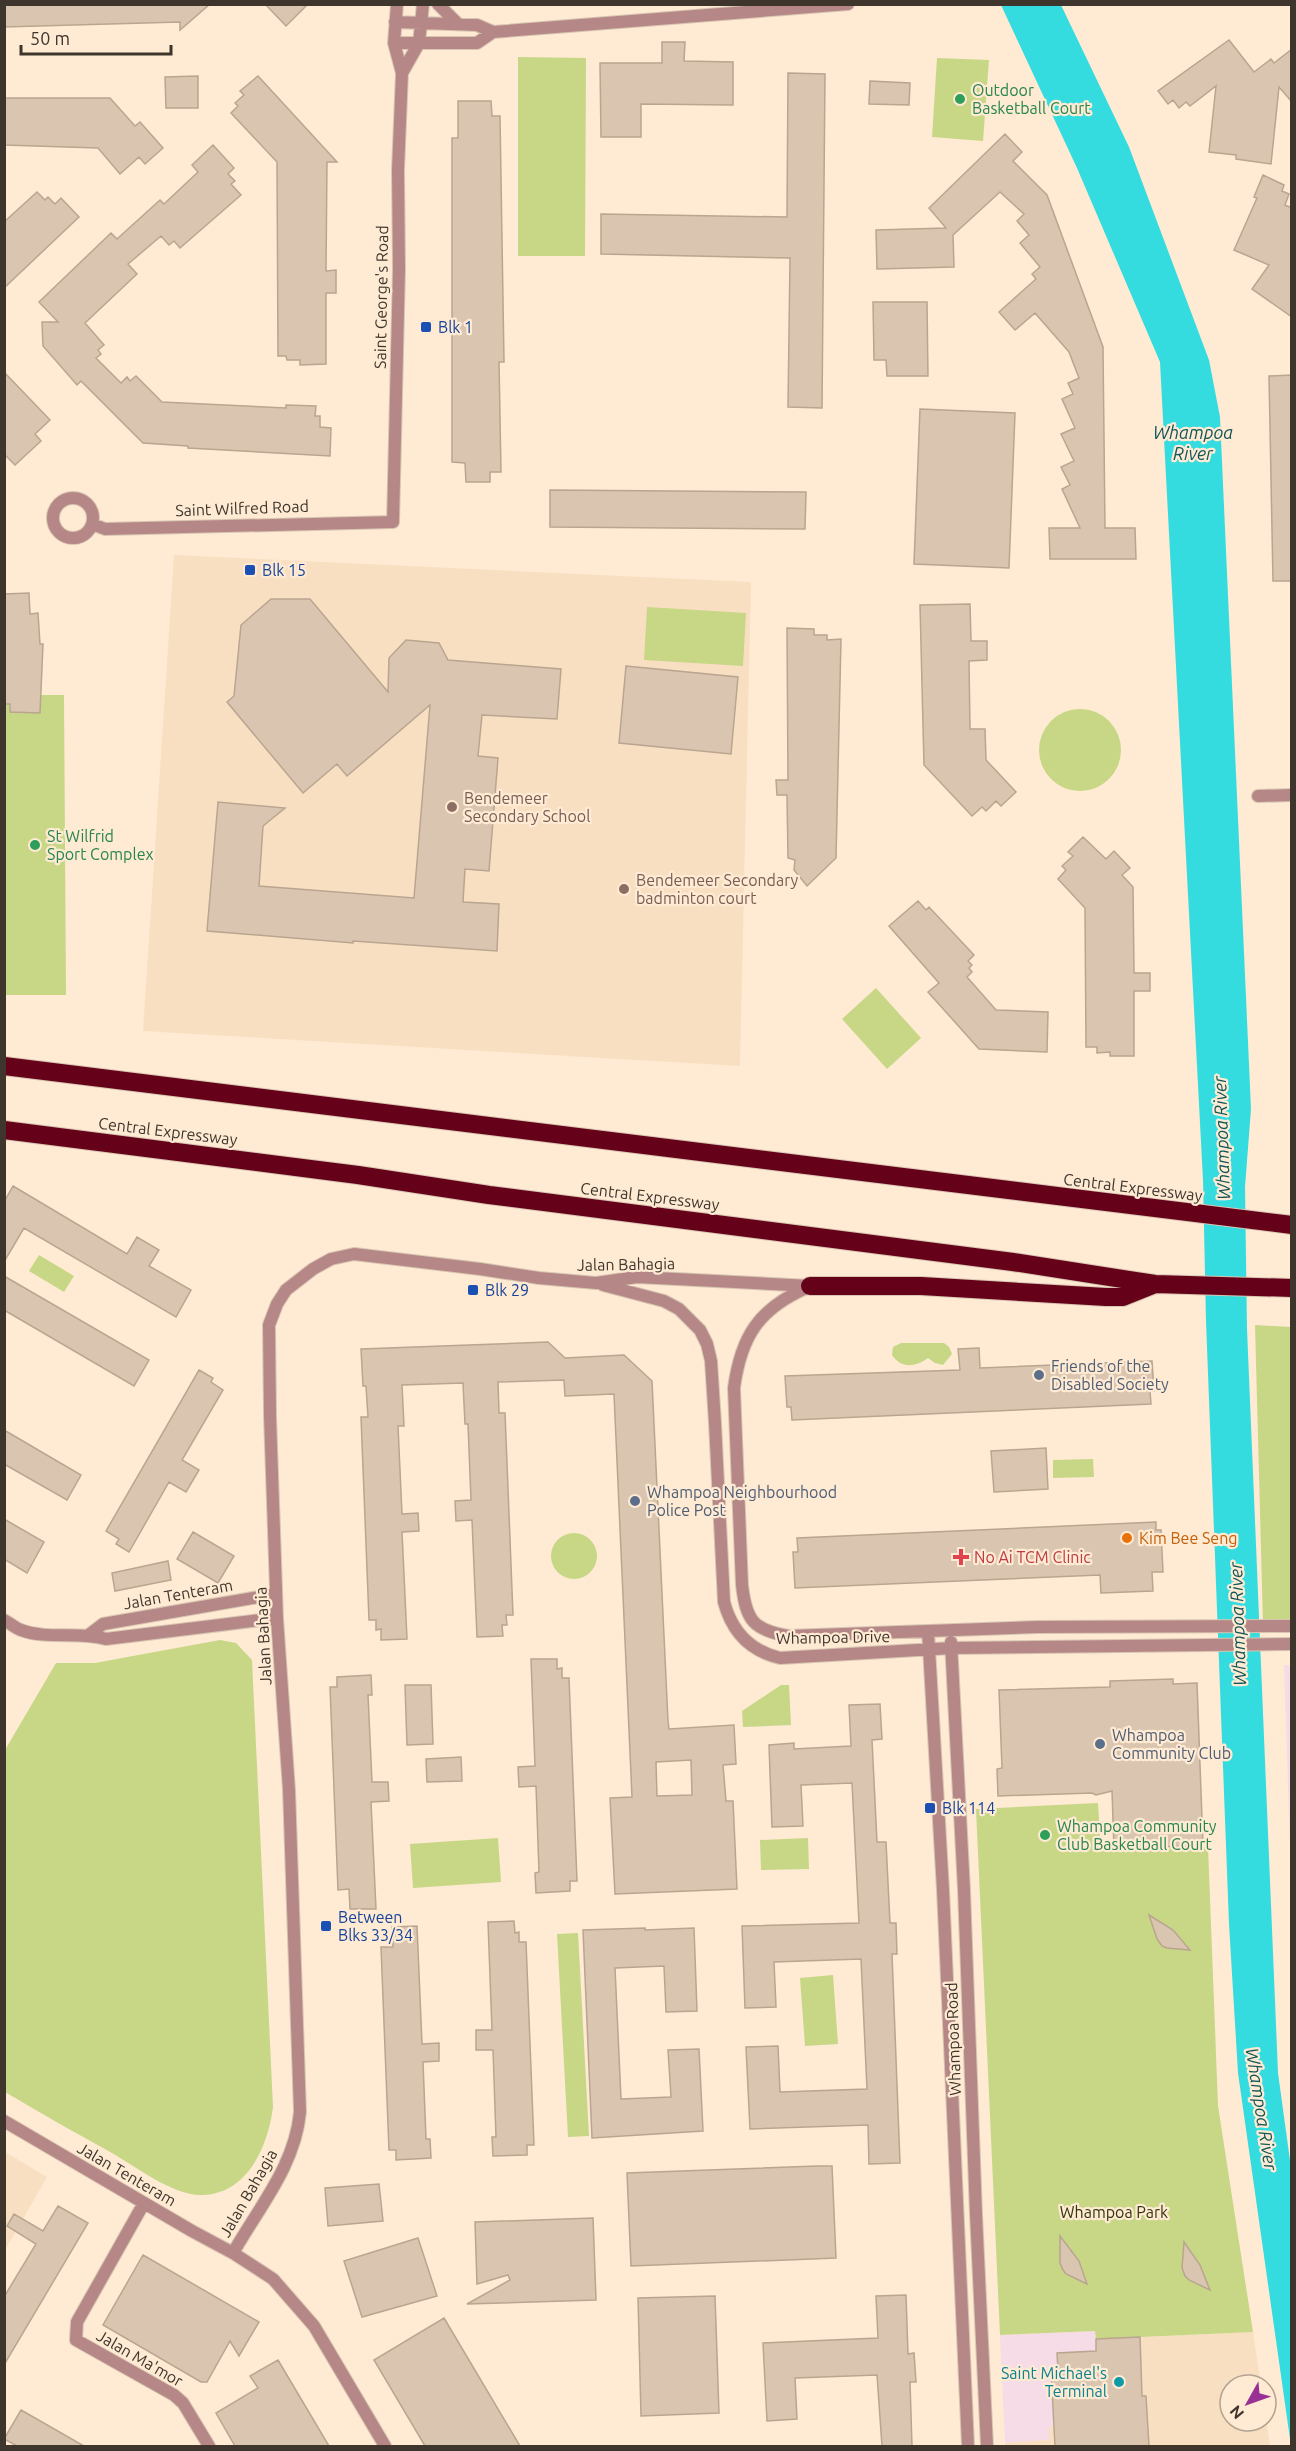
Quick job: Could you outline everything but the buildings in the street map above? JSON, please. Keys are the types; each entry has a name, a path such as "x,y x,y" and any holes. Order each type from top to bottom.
{"highway":[{"name":"Central Expressway","path":"4,1066 1292,1225"},
{"name":"Central Expressway","path":"4,1130 1001,1261 1155,1284 1288,1288"},
{"path":"810,1286 921,1286 1106,1298 1123,1297 1155,1284"}],"street":[{"name":"Saint George's Road","path":"393,522 399,269 398,170 402,73 394,43 397,4"},
{"name":"Saint George's Road","path":"402,73 420,43 423,4"},
{"path":"438,4 458,24"},
{"path":"395,21 477,25 493,32 848,4"},
{"path":"394,43 477,43 493,32"},
{"name":"Saint Wilfred Road","path":"92,524 105,530 393,522"},
{"path":"1258,796 1292,795"},
{"name":"Jalan Bahagia","path":"385,2446 304,2312 273,2279 233,2253 284,2170 298,2133 300,2112 289,1790 276,1594 269,1325 277,1304 286,1290 299,1278 331,1259 354,1254 539,1278 596,1283 637,1277 810,1286"},
{"name":"Whampoa Drive","path":"596,1283 664,1300 690,1319 707,1344 711,1361 715,1423 723,1602 730,1621 741,1636 764,1654 780,1658 952,1648 1292,1644"},
{"name":"Whampoa Drive","path":"810,1286 764,1313 742,1347 737,1363 734,1388 739,1538 744,1602 757,1626 778,1634 1292,1626"},
{"name":"Jalan Tenteram","path":"90,1634 103,1623 276,1594"},
{"name":"Jalan Tenteram","path":"4,1620 22,1630 51,1635 90,1634 106,1639 277,1618"},
{"name":"Whampoa Road","path":"951,1630 987,2446"},
{"name":"Whampoa Road","path":"928,1631 943,1890 968,2446"},
{"name":"Jalan Tenteram","path":"4,2121 233,2253"},
{"name":"Jalan Ma'mor","path":"144,2203 77,2322 76,2340 174,2395 183,2403 209,2446"}],"shaded area":[{"name":"Bendemeer Secondary School","path":"174,555 751,582 740,1066 143,1031"},
{"path":"1284,1665 1292,1665 1291,1877"},
{"path":"5,2152 47,2177 5,2250"},
{"path":"1095,2331 1099,2423 1049,2428 1050,2440 1005,2443 1000,2335"},
{"path":"1253,2332 1259,2373 1218,2373 1218,2433 1268,2433 1270,2446 1005,2446 1005,2443 1049,2440 1049,2428 1053,2425 1099,2423 1096,2339"}],"green space":[{"path":"518,57 586,58 585,256 518,256"},
{"name":"Outdoor Basketball Court","path":"937,58 989,60 983,141 932,137"},
{"path":"647,607 746,613 743,666 644,660"},
{"name":"St Wilfrid Sport Complex","path":"4,695 64,695 66,995 5,995"},
{"path":"1080,709 1096,712 1109,721 1118,734 1121,750 1118,766 1109,779 1096,788 1080,791 1064,788 1051,779 1042,766 1039,750 1042,734 1051,721 1064,712"},
{"path":"876,988 921,1038 887,1069 842,1019"},
{"path":"39,1255 74,1276 64,1292 29,1271"},
{"path":"1255,1325 1291,1327 1291,1623 1263,1624"},
{"path":"901,1343 944,1343 952,1354 943,1365 928,1358 914,1365 904,1364 892,1355 893,1347"},
{"path":"1093,1459 1094,1477 1053,1478 1053,1460"},
{"path":"574,1533 590,1540 597,1556 590,1572 574,1579 558,1572 551,1556 558,1540"},
{"path":"220,1640 236,1643 252,1660 273,2107 266,2137 253,2165 232,2186 218,2193 202,2195 180,2191 156,2180 5,2092 5,1750 56,1663 95,1663"},
{"path":"781,1685 789,1685 791,1725 743,1727 742,1711"},
{"name":"Whampoa Park","path":"1098,1803 1101,1851 1208,1847 1218,2106 1253,2332 1096,2339 1095,2331 1000,2335 976,1809"},
{"path":"498,1838 501,1882 413,1888 410,1844"},
{"path":"808,1838 809,1869 761,1870 760,1840"},
{"path":"578,1933 589,2136 568,2137 557,1934"},
{"path":"833,1975 838,2044 805,2046 800,1978"}],"water":[{"name":"Whampoa River","path":"1001,5 1061,5 1129,147 1209,360 1220,417 1251,1109 1245,1187 1247,1329 1278,2073 1292,2175 1291,2446 1238,2073 1229,1924 1206,1321 1203,1180 1160,362 1077,168"}],"place":[{"name":"Outdoor Basketball Court","path":"960,99"},
{"name":"Blk 1","path":"426,327"},
{"name":"Blk 15","path":"250,570"},
{"name":"Bendemeer Secondary School","path":"452,807"},
{"name":"St Wilfrid Sport Complex","path":"35,845"},
{"name":"Bendemeer Secondary badminton court","path":"624,889"},
{"name":"Blk 29","path":"473,1290"},
{"name":"Friends of the Disabled Society","path":"1039,1375"},
{"name":"Whampoa Neighbourhood Police Post","path":"635,1501"},
{"name":"Kim Bee Seng","path":"1127,1538"},
{"name":"No Ai TCM Clinic","path":"961,1557"},
{"name":"Whampoa Community Club","path":"1100,1744"},
{"name":"Blk 114","path":"930,1808"},
{"name":"Whampoa Community Club Basketball Court","path":"1045,1835"},
{"name":"Between Blks 33/34","path":"326,1926"},
{"name":"Saint Michael's Terminal","path":"1119,2382"}]}
